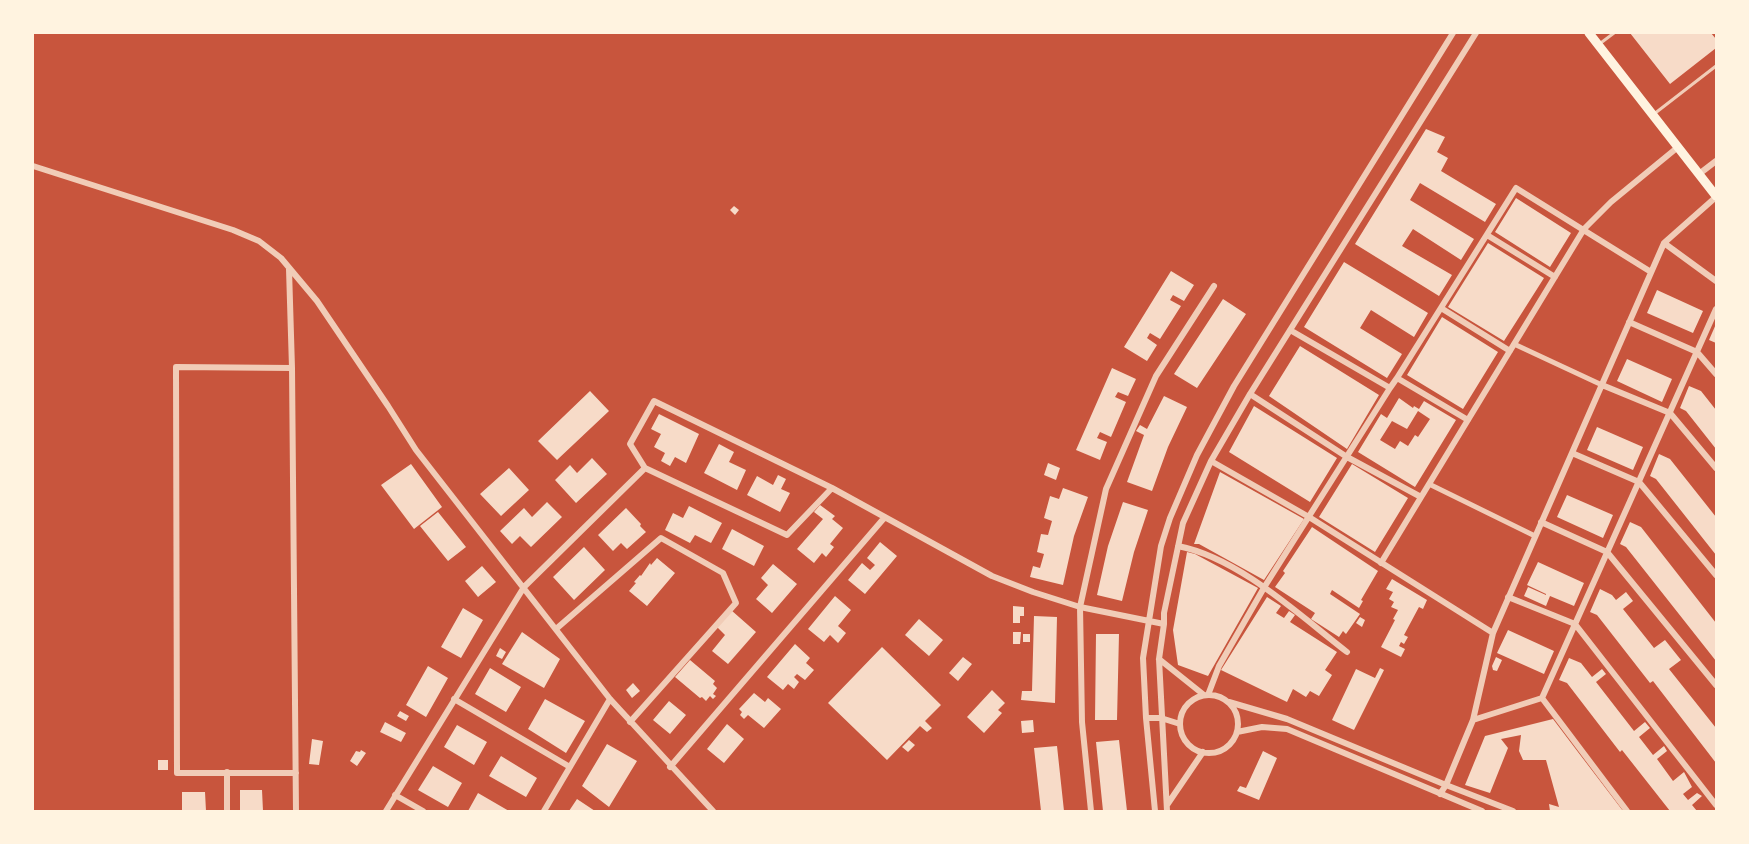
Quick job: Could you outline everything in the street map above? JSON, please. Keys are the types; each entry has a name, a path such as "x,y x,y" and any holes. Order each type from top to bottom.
{"main road":[{"path":"1589,33 1716,196"}],"street":[{"path":"1155,811 1143,658 1161,546 1170,518 1197,455 1234,386 1453,33"},
{"path":"1167,808 1159,659 1164,613 1183,523 1211,461 1250,394 1476,33"},
{"path":"1382,563 1584,229 1611,202 1678,147"},
{"path":"1699,174 1716,161"},
{"path":"33,166 233,230 259,241 281,258 317,301 416,450 610,699 670,767 713,811"},
{"path":"1229,702 1237,717 1237,732 1227,746 1220,751 1203,752 1190,745 1181,732 1180,724 1184,708 1190,702 1206,695 1219,666 1265,586 1516,188 1651,272"},
{"path":"1440,794 1446,785 1473,720 1493,633 1664,243 1716,196"},
{"path":"1487,235 1555,277"},
{"path":"1664,243 1716,281"},
{"path":"289,268 296,811"},
{"path":"1091,811 1082,722 1080,607 1106,489 1156,376 1214,286"},
{"path":"1441,308 1510,351"},
{"path":"1473,720 1542,698 1716,309"},
{"path":"1629,322 1697,352 1716,374"},
{"path":"1290,330 1390,388"},
{"path":"1514,344 1602,385 1670,413 1716,468"},
{"path":"292,368 176,367 177,773 296,773"},
{"path":"1397,378 1468,420"},
{"path":"1250,394 1347,457 1421,497"},
{"path":"832,488 787,536 645,468 630,444 654,401 832,488 992,576 1080,607 1164,624"},
{"path":"1572,453 1639,482 1716,575"},
{"path":"1211,461 1309,517 1493,633"},
{"path":"386,811 524,587 645,468"},
{"path":"1429,484 1535,536"},
{"path":"670,767 885,517"},
{"path":"1541,522 1607,552 1716,685"},
{"path":"556,629 661,538 723,573 736,603 630,723"},
{"path":"1178,546 1197,550 1265,586 1347,652"},
{"path":"1508,597 1575,624 1716,805"},
{"path":"1159,659 1206,695 1221,697 1229,702 1287,718 1513,811"},
{"path":"1542,698 1627,811"},
{"path":"454,699 570,767"},
{"path":"544,811 610,699"},
{"path":"1146,718 1161,718 1180,724"},
{"path":"1237,732 1262,727 1287,729 1482,811"},
{"path":"1167,808 1203,752"},
{"path":"227,772 227,811"},
{"path":"395,795 423,811"}],"lane":[{"path":"1598,45 1614,33"},
{"path":"1653,115 1716,66"}],"building":[{"path":"1630,33 1711,33 1716,39 1716,48 1670,84"},
{"path":"1426,129 1445,137 1437,152 1448,158 1441,171 1496,204 1485,222 1420,183 1410,200 1474,239 1461,260 1413,229 1402,246 1452,275 1439,296 1355,244"},
{"path":"1516,198 1571,233 1550,267 1495,232"},
{"path":"734,206 739,210 735,215 730,210"},
{"path":"1488,243 1544,278 1504,341 1448,307"},
{"path":"1344,262 1428,313 1414,337 1371,310 1360,328 1402,354 1387,378 1304,327"},
{"path":"1171,271 1194,285 1184,301 1173,295 1170,300 1181,306 1160,339 1150,333 1147,338 1157,345 1147,361 1124,347"},
{"path":"1657,290 1703,311 1693,333 1647,313"},
{"path":"1223,299 1246,314 1197,388 1174,374"},
{"path":"1442,317 1498,352 1463,409 1407,375"},
{"path":"1716,324 1716,343 1709,340"},
{"path":"1300,346 1379,395 1347,449 1269,396"},
{"path":"1627,359 1672,379 1662,402 1617,381"},
{"path":"1112,368 1136,379 1128,396 1118,392 1115,397 1126,402 1111,437 1100,432 1097,438 1107,442 1100,460 1076,450"},
{"path":"1689,386 1701,391 1716,410 1716,449 1686,411 1680,408"},
{"path":"590,391 609,411 557,460 538,441"},
{"path":"1164,396 1187,407 1168,447 1152,491 1127,482 1144,435 1136,431 1140,425 1147,429"},
{"path":"1399,398 1413,408 1414,406 1419,409 1424,401 1456,420 1415,487 1358,452 1381,414 1387,418","holes":["1418,411 1430,419 1418,437 1415,435 1408,446 1400,441 1395,449 1380,440 1392,421 1407,429"]},
{"path":"1254,406 1337,458 1310,502 1229,452"},
{"path":"659,414 699,434 686,463 675,457 670,466 661,461 665,453 654,447 661,434 651,429"},
{"path":"1597,427 1643,447 1633,470 1587,450"},
{"path":"719,444 734,452 729,462 746,470 737,490 704,473"},
{"path":"1659,454 1670,459 1716,517 1716,555 1656,479 1650,476"},
{"path":"592,458 607,474 576,503 555,480 570,465 577,473"},
{"path":"1048,463 1060,468 1056,480 1044,475"},
{"path":"411,464 442,507 414,529 381,485"},
{"path":"1352,464 1408,498 1375,552 1319,517"},
{"path":"509,468 529,490 501,516 480,494"},
{"path":"1220,472 1304,519 1264,580 1199,544 1194,544"},
{"path":"778,475 786,479 781,489 790,493 780,512 747,495 757,476 773,485"},
{"path":"1063,488 1088,497 1074,536 1063,585 1030,577 1033,566 1040,568 1044,554 1037,552 1041,534 1048,535 1052,521 1044,518 1050,496 1059,499"},
{"path":"1567,495 1613,515 1603,538 1557,517"},
{"path":"547,502 562,517 531,547 520,536 512,544 500,531 524,508 532,517"},
{"path":"1123,502 1148,510 1134,552 1122,601 1097,595 1108,546"},
{"path":"820,505 835,516 832,519 843,528 830,544 834,547 826,557 822,553 814,563 797,549 823,519 814,512"},
{"path":"689,506 722,523 711,543 695,535 690,543 665,530 673,513 683,518"},
{"path":"626,508 646,532 627,549 621,543 613,551 598,535"},
{"path":"438,512 466,547 448,561 420,526"},
{"path":"1630,522 1641,527 1716,623 1716,661 1626,547 1620,544"},
{"path":"1312,527 1378,571 1361,600 1363,601 1359,608 1332,590 1330,594 1360,614 1346,634 1343,631 1339,637 1311,619 1315,613 1275,587"},
{"path":"732,529 764,546 754,566 722,549"},
{"path":"880,542 897,556 865,594 848,580 862,563 870,570 875,565 867,558"},
{"path":"584,547 605,570 574,600 553,577"},
{"path":"1187,552 1195,554 1258,588 1208,676 1178,665 1173,630"},
{"path":"657,558 675,573 647,606 629,591 650,563 651,565"},
{"path":"1538,562 1584,583 1574,606 1550,596 1546,606 1524,596 1528,587 1546,595 1527,585"},
{"path":"773,564 797,584 772,613 756,599 768,585 761,578"},
{"path":"482,566 496,582 478,597 465,581"},
{"path":"1392,579 1427,600 1423,609 1419,607 1404,635 1408,637 1404,644 1401,642 1399,646 1405,649 1401,657 1381,647 1398,610 1391,607 1394,602 1389,599 1393,592 1386,589"},
{"path":"1600,589 1612,595 1616,600 1626,592 1633,601 1623,609 1654,648 1665,640 1681,660 1669,669 1716,728 1716,763 1653,681 1650,683 1597,615 1590,612"},
{"path":"835,596 851,610 838,626 846,633 838,643 830,635 824,642 808,629"},
{"path":"1267,597 1281,606 1276,613 1284,618 1289,611 1295,615 1290,622 1337,652 1325,670 1332,675 1319,696 1310,691 1306,697 1293,689 1287,702 1221,670"},
{"path":"1013,606 1024,607 1024,616 1020,616 1020,623 1013,623"},
{"path":"463,608 483,620 461,658 441,647"},
{"path":"731,610 756,632 728,664 712,651 725,635 717,627"},
{"path":"1034,616 1057,617 1055,703 1021,700 1022,691 1032,691"},
{"path":"1360,617 1365,620 1362,627 1356,623"},
{"path":"919,619 943,640 929,656 905,635"},
{"path":"1508,630 1554,651 1544,674 1497,653"},
{"path":"522,632 560,659 544,688 502,664"},
{"path":"1013,632 1021,632 1020,644 1013,644"},
{"path":"1023,634 1030,634 1030,642 1023,642"},
{"path":"1096,634 1119,634 1117,720 1095,720"},
{"path":"795,644 810,658 806,663 814,670 805,680 797,674 794,677 799,682 794,689 788,684 783,690 767,677"},
{"path":"882,647 941,705 925,721 932,728 927,732 920,726 887,760 828,703"},
{"path":"500,648 506,652 502,659 496,656"},
{"path":"963,657 972,664 958,681 949,673"},
{"path":"1496,657 1502,660 1497,671 1493,670 1492,666"},
{"path":"1569,658 1581,663 1592,677 1602,669 1606,674 1596,682 1634,731 1645,722 1650,728 1639,737 1653,755 1664,746 1667,751 1657,759 1673,781 1684,772 1692,787 1683,794 1688,800 1697,793 1702,796 1692,805 1697,811 1670,811 1622,750 1620,752 1567,683 1559,680"},
{"path":"690,660 715,681 713,684 717,688 713,699 710,696 706,701 700,698 675,677"},
{"path":"428,666 448,678 426,717 406,705"},
{"path":"490,668 521,687 506,712 475,694"},
{"path":"1380,668 1384,670 1354,730 1332,720 1356,669 1375,678"},
{"path":"633,683 640,691 632,698 626,690"},
{"path":"992,690 1005,703 998,710 1002,713 984,733 967,717"},
{"path":"754,693 765,702 768,698 781,709 764,728 748,715 744,719 740,715 742,712 739,709"},
{"path":"545,699 585,721 566,753 528,729"},
{"path":"669,701 686,715 670,734 653,720"},
{"path":"400,711 409,716 406,721 397,716"},
{"path":"1553,719 1623,811 1550,811 1549,804 1559,807 1546,760 1523,760 1519,751 1521,735 1501,739 1508,748 1490,793 1465,785 1485,736"},
{"path":"1033,720 1034,732 1022,733 1021,721"},
{"path":"385,722 406,733 401,742 380,732"},
{"path":"727,724 744,739 724,763 707,749"},
{"path":"457,725 487,742 474,765 444,747"},
{"path":"312,739 323,741 319,765 309,764"},
{"path":"909,740 915,745 908,752 902,747"},
{"path":"1119,740 1127,811 1103,811 1096,742"},
{"path":"607,744 637,761 609,807 582,786"},
{"path":"1057,746 1064,811 1041,811 1034,748"},
{"path":"361,750 366,753 357,766 350,761 356,751"},
{"path":"1263,751 1277,758 1259,800 1237,791 1240,786 1246,788"},
{"path":"501,756 537,778 526,797 489,776"},
{"path":"158,760 168,760 168,770 158,770"},
{"path":"433,766 462,783 448,807 418,790"},
{"path":"240,790 262,790 263,811 240,811"},
{"path":"182,792 205,792 206,811 182,811"},
{"path":"478,793 509,811 468,811"},
{"path":"577,799 595,811 569,811"}]}
